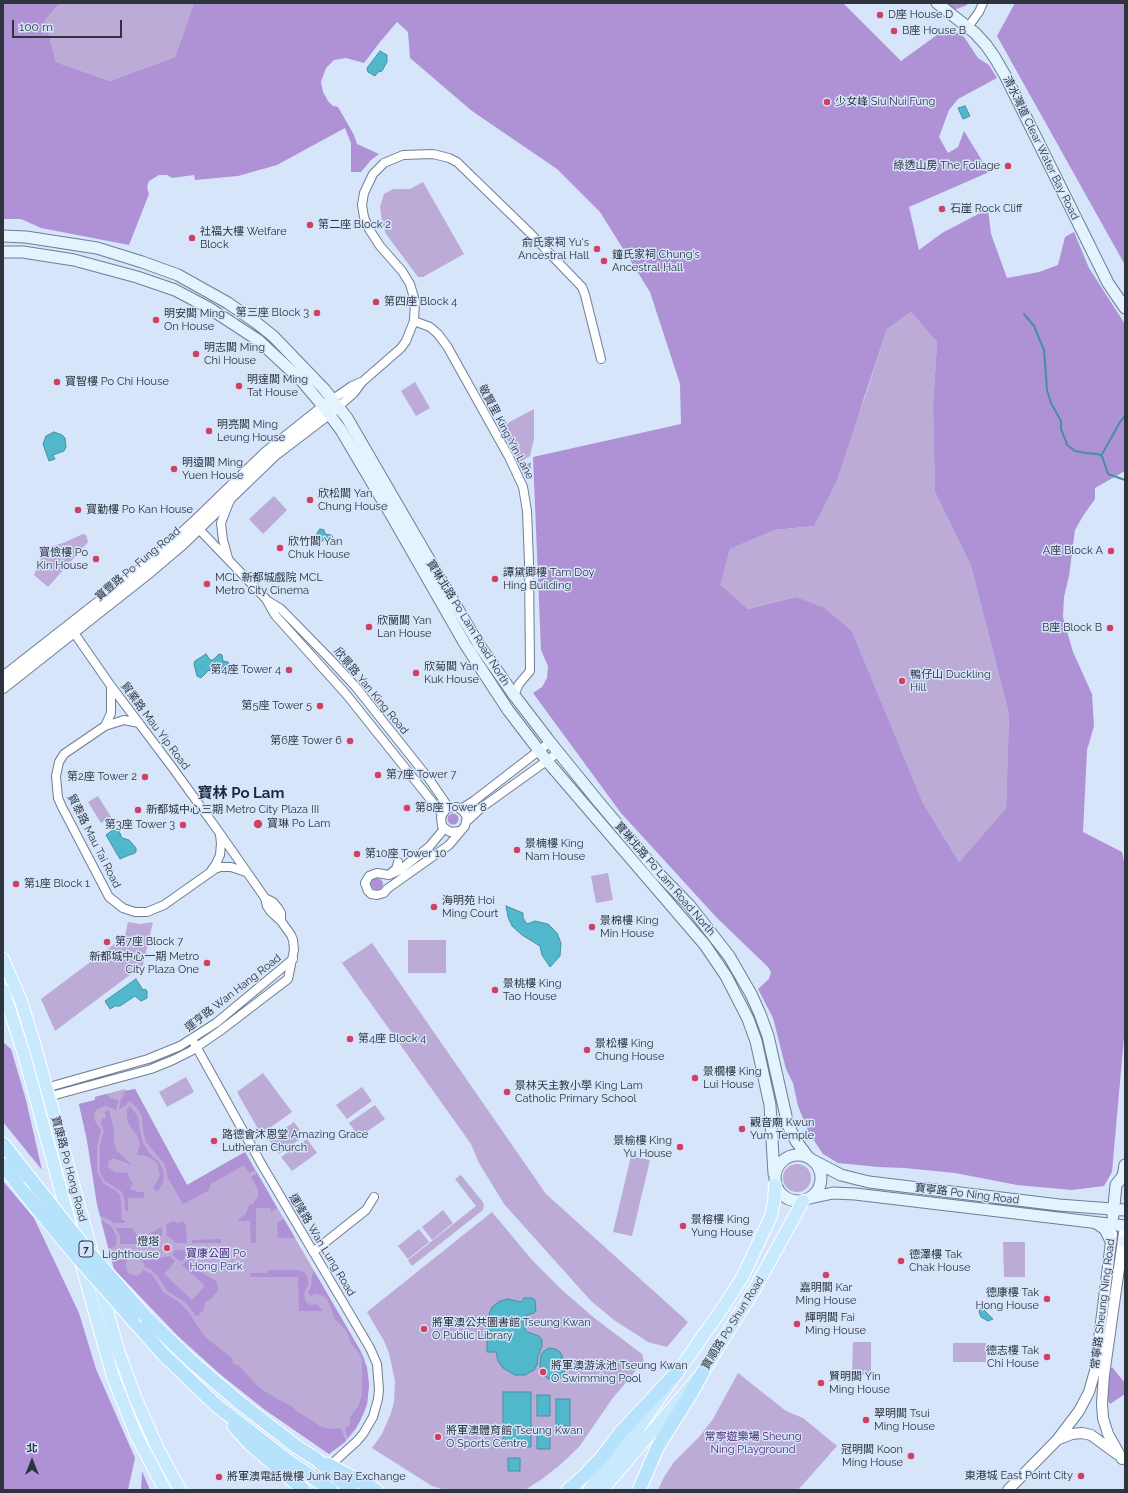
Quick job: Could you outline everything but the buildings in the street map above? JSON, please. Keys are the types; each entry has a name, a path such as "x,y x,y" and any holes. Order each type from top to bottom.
{"highway":[{"name":"7","path":"3,1144 86,1248 142,1322 163,1354 216,1405 288,1461 331,1490"},
{"name":"7","path":"3,1165 78,1258 142,1322 190,1360 239,1402 297,1447 316,1459 351,1490"},
{"path":"568,1490 602,1457 621,1432 677,1372"},
{"path":"639,1490 658,1446 689,1397 702,1372"},
{"path":"216,1405 249,1443 298,1490"},
{"path":"316,1459 342,1471 376,1490"},
{"path":"288,1461 320,1490"}],"main road":[{"name":"清水灣道 Clear Water Bay Road","path":"937,3 968,27 986,45 1000,66 1105,278 1125,308"},
{"name":"寶琳北路 Po Lam Road North","path":"3,236 26,237 97,248 161,268 199,286 241,311 273,336 308,372 335,403 361,441 456,606 480,645 514,694 550,742 632,843 690,906 729,956 751,994 768,1036 788,1125 796,1142 811,1159"},
{"name":"寶琳北路 Po Lam Road North","path":"3,252 23,252 74,260 137,277 174,290 209,308 258,340 301,380 326,410 341,430 465,644 508,710 547,761 634,864 676,910 708,950 726,976 745,1013 756,1041 770,1105 772,1158 775,1180"},
{"name":"寶康路 Po Hong Road","path":"3,959 21,1002 48,1092 126,1373 149,1430 180,1490"},
{"name":"寶康路 Po Hong Road","path":"3,990 18,1033 113,1377 136,1435 165,1490"},
{"path":"799,1155 811,1159 820,1169 821,1182 816,1193 807,1199 790,1200 778,1192 775,1180 778,1165 787,1157 799,1155"},
{"name":"寶寧路 Po Ning Road","path":"811,1159 841,1175 863,1181 1059,1205 1125,1210"},
{"path":"1100,1207 1108,1203 1114,1196 1116,1185 1124,1174"},
{"name":"寶順路 Po Shun Road","path":"589,1490 628,1443 724,1306 743,1276 769,1222 774,1201 775,1180"},
{"name":"寶寧路 Po Ning Road","path":"807,1199 833,1193 856,1194 1125,1226"},
{"name":"常寧路 Sheung Ning Road","path":"1112,1224 1114,1196"},
{"name":"寶順路 Po Shun Road","path":"602,1490 702,1372 754,1290 807,1199"},
{"path":"1096,1223 1105,1229 1111,1242"}],"street":[{"path":"968,27 980,12 983,3"},
{"path":"335,403 354,393 362,382 401,348 406,341 414,321 415,301 410,284 402,271 380,246 369,229 364,217 362,198 369,180 384,163 411,153 433,154 449,158 463,167 582,287 600,359"},
{"name":"敬賢里 King Yin Lane","path":"414,321 430,327 438,334 448,347 523,487 527,511 529,562 530,671 519,684 514,694"},
{"name":"寶豐路 Po Fung Road","path":"196,526 264,454 335,403"},
{"name":"寶豐路 Po Fung Road","path":"3,688 146,565 230,499 275,455 326,410"},
{"name":"欣景路 Yan King Road","path":"228,559 223,540 221,523 230,499"},
{"name":"欣景路 Yan King Road","path":"196,526 266,599 281,609 355,686 424,773 449,808"},
{"name":"欣景路 Yan King Road","path":"266,599 275,615 366,716 442,814"},
{"name":"寶豐路 Po Fung Road","path":"3,677 71,629"},
{"name":"貿業路 Mau Yip Road","path":"71,629 111,686 219,832 265,898 273,902 278,908 281,913 281,920 294,940 293,960"},
{"path":"105,726 111,713 111,686"},
{"name":"貿泰路 Mau Tai Road","path":"139,723 124,720 105,726 64,754 59,762 56,776 58,798 62,807 110,897 118,905 129,910 141,912 153,910 164,905 220,867 231,867 248,874"},
{"path":"461,809 475,800 550,742"},
{"path":"444,829 429,847 400,870 389,874 377,873 369,876 365,883 368,891 371,894 377,895 384,893 387,889 444,848 465,826 467,821 481,808 559,752"},
{"path":"460,831 450,832 444,829 441,820 442,814 449,808 453,807 461,809 465,814 467,821"},
{"name":"貿泰路 Mau Tai Road","path":"211,872 220,855 221,843 219,832"},
{"path":"389,874 396,869 398,862"},
{"name":"運亨路 Wan Hang Road","path":"35,1096 148,1059 169,1051 192,1039 216,1023 293,960"},
{"name":"運亨路 Wan Hang Road","path":"48,1092 151,1069 197,1048 288,979 293,960"},
{"name":"運隆路 Wan Lung Road","path":"192,1039 259,1159 370,1348 378,1373 378,1399 373,1417 357,1441 335,1461"},
{"path":"313,1252 366,1210 374,1197"},
{"name":"常寧路 Sheung Ning Road","path":"1008,1490 1057,1440 1079,1411 1089,1392 1095,1371 1112,1224"},
{"name":"常寧路 Sheung Ning Road","path":"1124,1460 1108,1434 1103,1418 1102,1403 1116,1285 1124,1241 1125,1226"},
{"path":"1057,1440 1072,1434 1082,1433 1091,1435 1124,1460"}],"green space":[{"path":"60,3 194,3 175,57 110,81 56,62 45,20"},
{"path":"423,182 464,254 423,277 418,277 386,234 382,222 380,207 384,194 393,189 410,189"},
{"path":"911,312 937,342 933,407 935,492 971,566 1009,714 1006,808 959,862 923,803 852,631 796,597 748,609 719,586 730,549 775,530 814,526 865,397 887,329"},
{"path":"415,382 430,408 416,416 401,391"},
{"path":"534,409 534,439 530,456 520,462 504,434 502,426"},
{"path":"274,496 287,510 263,534 249,519"},
{"path":"83,534 86,535 88,542 48,587 34,575 45,548 63,543"},
{"path":"98,796 111,817 101,823 88,802"},
{"path":"608,873 613,900 596,903 591,876"},
{"path":"128,922 140,924 153,922 143,965 55,1031 41,999 125,936"},
{"path":"408,940 446,940 446,973 408,973"},
{"path":"372,943 546,1194 688,1322 667,1347 648,1342 614,1320 591,1301 504,1204 479,1163 471,1144 342,963"},
{"path":"263,1073 292,1112 261,1134 237,1092"},
{"path":"186,1077 194,1092 167,1107 159,1092"},
{"path":"362,1087 372,1101 347,1119 336,1105"},
{"name":"寶康公園 Po Hong Park","path":"125,1089 126,1091 135,1089 187,1185 245,1152 360,1350 364,1358 368,1376 369,1385 367,1404 356,1429 344,1443 329,1454 264,1409 220,1374 178,1336 114,1269 97,1204 87,1140 79,1104 95,1100 95,1097"},
{"path":"375,1105 385,1119 359,1137 349,1123"},
{"path":"294,1122 304,1136 279,1154 269,1140"},
{"path":"307,1139 317,1153 292,1171 281,1157"},
{"path":"631,1156 650,1160 632,1236 613,1232"},
{"path":"797,1164 807,1168 811,1178 807,1188 797,1192 787,1188 783,1178 787,1168"},
{"path":"461,1175 482,1201 484,1205 483,1210 412,1266 408,1260 476,1206 455,1179"},
{"path":"443,1210 453,1223 432,1240 422,1227"},
{"path":"492,1212 532,1260 561,1289 593,1317 642,1354 644,1361 612,1399 579,1447 542,1479 525,1490 445,1490 432,1486 372,1448 382,1434 391,1413 394,1402 395,1381 389,1353 384,1341 367,1312"},
{"path":"419,1229 429,1242 408,1259 398,1246"},
{"path":"1003,1242 1025,1242 1025,1277 1004,1277"},
{"path":"853,1342 871,1342 871,1375 852,1375"},
{"path":"953,1343 986,1343 986,1362 953,1362"},
{"name":"常寧遊樂場 Sheung Ning Playground","path":"738,1373 786,1411 803,1418 837,1446 798,1490 658,1490 664,1477 674,1462 699,1437 713,1419"}],"shaded area":[{"path":"3,3 60,3 45,20 56,62 110,81 175,57 194,3 843,3 901,61 948,27 964,37 978,58 989,65 997,78 958,99 949,110 939,137 948,153 958,147 964,131 989,172 909,207 919,250 942,233 988,209 991,234 1007,278 1039,272 1058,265 1065,237 1074,232 1089,268 1125,324 1125,472 1095,488 1095,499 1075,530 1069,576 1064,597 1063,617 1073,652 1092,694 1094,726 1087,750 1083,832 1122,852 1125,866 1125,1026 1112,1172 1104,1186 1072,1190 1017,1185 955,1173 838,1163 823,1154 809,1133 798,1106 793,1083 786,1069 773,1018 758,989 769,979 771,972 768,967 717,918 621,813 533,693 542,687 547,678 548,666 541,650 533,457 681,424 680,384 650,292 600,212 557,169 472,111 410,58 408,32 397,22 364,63 346,58 334,60 326,68 321,82 323,92 328,101 333,106 338,107 354,135 357,144 379,154 371,160 361,172 351,172 351,143 345,128 277,165 238,176 195,180 194,175 172,178 167,175 159,175 149,181 147,187 149,194 129,245 41,228 21,219 3,219","holes":["911,312 937,342 933,407 935,492 971,566 1009,714 1006,808 959,862 923,803 852,631 824,608 796,597 748,609 720,585 730,549 775,530 814,526 836,482 887,329"]},
{"path":"945,3 968,3 967,5 954,10"},
{"path":"1015,3 1125,3 1125,265 997,36"},
{"path":"531,462 530,474 528,480 522,467"},
{"path":"451,814 455,814 457,815 457,823 451,824 448,821 448,817"},
{"path":"377,878 381,880 383,884 381,888 377,890 373,888 371,884 373,880"},
{"path":"3,1042 11,1049 26,1100 42,1170 3,1122"},
{"path":"135,1089 187,1185 245,1152 255,1170 249,1173 244,1165 211,1184 208,1191 183,1204 168,1178 165,1165 146,1142 143,1131 142,1116 137,1108 130,1101 124,1107 119,1109 121,1099 124,1096 125,1091"},
{"path":"107,1094 110,1098 118,1100 118,1103 116,1110 105,1106 96,1110 94,1114 95,1121 101,1130 97,1146 97,1172 103,1183 120,1195 122,1220 125,1220 125,1223 114,1223 100,1216 87,1140 79,1104 95,1100 95,1097"},
{"path":"130,1106 138,1117 143,1143 150,1154 159,1162 164,1172 163,1183 157,1192 153,1188 160,1175 158,1166 155,1161 147,1156 137,1155 140,1145 139,1140 127,1119 127,1109"},
{"path":"106,1110 109,1111 114,1129 114,1143 117,1151 132,1165 113,1158 109,1161 108,1167 115,1172 128,1173 129,1178 133,1183 130,1189 144,1192 144,1198 128,1198 128,1211 125,1211 124,1197 121,1191 105,1181 100,1172 100,1146 104,1131 101,1123 102,1119 106,1118"},
{"path":"257,1173 277,1208 271,1212 271,1208 256,1208 256,1243 251,1243 250,1221 238,1221 246,1214 249,1205 253,1204 258,1197 258,1190 251,1177"},
{"path":"3,1181 34,1218 79,1313 96,1369 135,1458 128,1490 3,1490"},
{"path":"284,1219 295,1238 278,1238 277,1223"},
{"path":"101,1220 111,1226 117,1237 116,1245 109,1251"},
{"path":"173,1221 178,1223 183,1221 186,1226 187,1243 175,1243 167,1236 166,1224"},
{"path":"162,1227 162,1236 158,1238 154,1244 120,1244 120,1237 116,1228 132,1228 139,1239"},
{"path":"221,1239 221,1243 192,1243 192,1240"},
{"path":"175,1250 187,1250 187,1256 181,1262 172,1255"},
{"path":"115,1251 132,1251 132,1257 127,1260 125,1266 129,1274 137,1276 144,1270 152,1274 163,1292 179,1302 187,1310 204,1336 232,1358 233,1363 239,1365 261,1389 290,1405 320,1426 328,1429 341,1429 346,1441 329,1454 264,1409 220,1374 178,1336 114,1269 110,1254"},
{"path":"135,1251 154,1251 161,1258 170,1256 175,1261 164,1274 192,1300 205,1286 182,1265 188,1259 192,1259 200,1272 216,1281 218,1290 211,1299 205,1302 204,1309 198,1316 196,1316 186,1303 166,1290 157,1275 145,1267 143,1261 136,1256"},
{"path":"268,1270 298,1270 304,1272 309,1283 304,1293 305,1301 310,1305 317,1304 323,1311 299,1311 298,1277 251,1277 250,1273 268,1273"},
{"path":"314,1271 360,1350 367,1367 369,1385 367,1404 360,1421 348,1438 345,1429 350,1425 350,1418 359,1405 362,1395 362,1359 351,1343 347,1332 335,1319 327,1299 322,1295 316,1294 311,1296 308,1293 311,1287 312,1275"},
{"path":"1112,1367 1125,1383 1125,1394 1110,1404 1106,1397 1107,1372"},
{"path":"142,1471 150,1490 141,1490"}],"water":[{"path":"380,51 387,55 387,62 382,71 378,72 375,76 368,72 367,68"},
{"path":"965,106 970,116 963,119 958,108"},
{"path":"54,432 65,438 66,447 64,451 53,455 55,459 49,461 43,444 46,436"},
{"path":"320,529 324,530 325,534 333,537 331,541 323,540 318,546 313,546 311,543 317,538 317,533"},
{"path":"206,654 210,660 213,660 219,654 222,655 223,661 228,662 230,665 229,669 214,673 209,670 201,678 197,676 194,664 195,661"},
{"path":"114,829 119,831 122,838 129,840 136,848 136,852 120,859 106,835"},
{"path":"506,906 523,913 523,918 527,924 535,921 548,924 557,933 561,943 560,956 550,967 542,955 540,946 522,935 512,926 508,917"},
{"path":"136,979 143,990 145,989 147,991 147,998 141,1001 135,996 120,1006 115,1006 110,1009 105,1001"},
{"path":"524,1298 532,1298 535,1300 536,1311 527,1315 525,1329 527,1332 539,1336 542,1340 542,1346 538,1356 537,1365 534,1370 525,1375 515,1375 503,1368 498,1361 496,1352 487,1352 487,1320 492,1307 500,1301 508,1299 521,1302"},
{"path":"981,1307 993,1319 988,1321 981,1317 979,1312"},
{"path":"549,1348 560,1352 565,1363 564,1373 561,1378 555,1380 547,1378 540,1366 541,1355"},
{"path":"503,1392 531,1392 531,1447 503,1447"},
{"path":"537,1395 550,1395 550,1416 537,1416"},
{"path":"556,1399 570,1399 570,1426 556,1426"},
{"path":"537,1428 550,1428 550,1449 537,1449"},
{"path":"508,1458 520,1458 520,1471 508,1471"}],"waterway":[{"path":"1024,314 1034,326 1044,350 1047,390 1051,403 1061,421 1061,429 1067,444"},
{"path":"1101,456 1120,422 1125,416"},
{"path":"1066,444 1075,451 1098,454 1102,456 1108,474 1125,480"}],"tunnel":[{"path":"296,1488 329,1465"}],"place":[{"name":"D座 House D","path":"880,15"},
{"name":"B座 House B","path":"894,31"},
{"name":"少女峰 Siu Nui Fung","path":"827,102"},
{"name":"綠透山房 The Foliage","path":"1008,166"},
{"name":"石崖 Rock Cliff","path":"942,209"},
{"name":"第二座 Block 2","path":"310,225"},
{"name":"社福大樓 Welfare Block","path":"192,238"},
{"name":"俞氏家祠 Yu's Ancestral Hall","path":"597,249"},
{"name":"鐘氏家祠 Chung's Ancestral Hall","path":"604,261"},
{"name":"第四座 Block 4","path":"376,302"},
{"name":"第三座 Block 3","path":"317,313"},
{"name":"明安閣 Ming On House","path":"156,320"},
{"name":"明志閣 Ming Chi House","path":"196,354"},
{"name":"寶智樓 Po Chi House","path":"57,382"},
{"name":"明達閣 Ming Tat House","path":"239,386"},
{"name":"明亮閣 Ming Leung House","path":"209,431"},
{"name":"明遠閣 Ming Yuen House","path":"174,469"},
{"name":"欣松閣 Yan Chung House","path":"310,500"},
{"name":"寶勤樓 Po Kan House","path":"78,510"},
{"name":"欣竹閣 Yan Chuk House","path":"280,548"},
{"name":"A座 Block A","path":"1111,551"},
{"name":"寶儉樓 Po Kin House","path":"96,559"},
{"name":"譚黛卿樓 Tam Doy Hing Building","path":"495,579"},
{"name":"MCL 新都城戲院 MCL Metro City Cinema","path":"207,584"},
{"name":"欣蘭閣 Yan Lan House","path":"369,627"},
{"name":"B座 Block B","path":"1110,628"},
{"name":"第4座 Tower 4","path":"289,670"},
{"name":"欣菊閣 Yan Kuk House","path":"416,673"},
{"name":"鴨仔山 Duckling Hill","path":"902,681"},
{"name":"第5座 Tower 5","path":"320,706"},
{"name":"第6座 Tower 6","path":"350,741"},
{"name":"第7座 Tower 7","path":"378,775"},
{"name":"第2座 Tower 2","path":"145,777"},
{"name":"第8座 Tower 8","path":"407,808"},
{"name":"新都城中心三期 Metro City Plaza III","path":"138,810"},
{"name":"寶琳 Po Lam","path":"258,824"},
{"name":"第3座 Tower 3","path":"183,825"},
{"name":"景楠樓 King Nam House","path":"517,850"},
{"name":"第10座 Tower 10","path":"357,854"},
{"name":"第1座 Block 1","path":"16,884"},
{"name":"海明苑 Hoi Ming Court","path":"434,907"},
{"name":"景棉樓 King Min House","path":"592,927"},
{"name":"第7座 Block 7","path":"107,942"},
{"name":"新都城中心一期 Metro City Plaza One","path":"207,963"},
{"name":"景桃樓 King Tao House","path":"495,990"},
{"name":"第4座 Block 4","path":"350,1039"},
{"name":"景松樓 King Chung House","path":"587,1050"},
{"name":"景櫚樓 King Lui House","path":"695,1078"},
{"name":"景林天主教小學 King Lam Catholic Primary School","path":"507,1092"},
{"name":"觀音廟 Kwun Yum Temple","path":"742,1129"},
{"name":"路德會沐恩堂 Amazing Grace Lutheran Church","path":"214,1141"},
{"name":"景榆樓 King Yu House","path":"680,1147"},
{"name":"景榕樓 King Yung House","path":"683,1226"},
{"name":"燈塔 Lighthouse","path":"167,1248"},
{"name":"德澤樓 Tak Chak House","path":"901,1261"},
{"name":"嘉明閣 Kar Ming House","path":"826,1275"},
{"name":"德康樓 Tak Hong House","path":"1047,1299"},
{"name":"輝明閣 Fai Ming House","path":"797,1324"},
{"name":"將軍澳公共圖書館 Tseung Kwan O Public Library","path":"424,1329"},
{"name":"德志樓 Tak Chi House","path":"1047,1357"},
{"name":"將軍澳游泳池 Tseung Kwan O Swimming Pool","path":"543,1372"},
{"name":"賢明閣 Yin Ming House","path":"821,1383"},
{"name":"翠明閣 Tsui Ming House","path":"866,1420"},
{"name":"將軍澳體育館 Tseung Kwan O Sports Centre","path":"438,1437"},
{"name":"冠明閣 Koon Ming House","path":"911,1456"},
{"name":"東港城 East Point City","path":"1081,1476"},
{"name":"將軍澳電話機樓 Junk Bay Exchange","path":"219,1477"}],"district":[{"name":"寶林 Po Lam","path":"241,793"}]}
